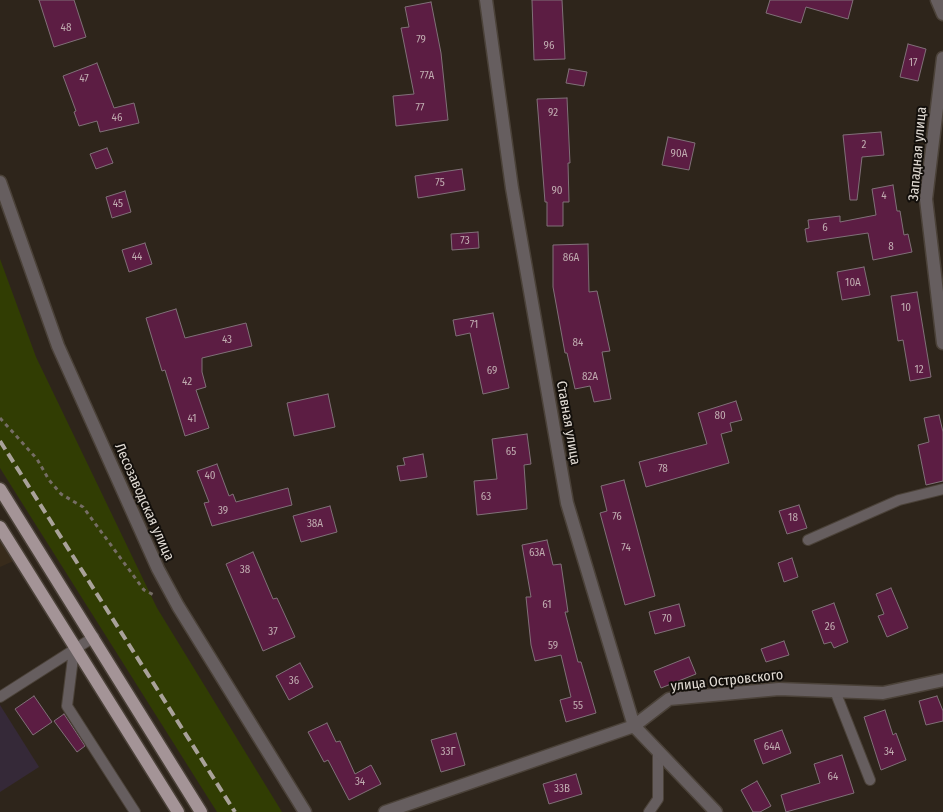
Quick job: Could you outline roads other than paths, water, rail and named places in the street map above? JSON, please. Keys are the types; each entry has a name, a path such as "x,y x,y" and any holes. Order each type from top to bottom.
{"main road":[{"path":"0,489 202,812"},
{"path":"0,527 178,812"}],"street":[{"name":"Ставная улица","path":"486,0 512,188 566,503 634,726 716,812"},
{"path":"937,0 943,14"},
{"name":"Западная улица","path":"943,58 926,199 943,343"},
{"name":"Лесозаводская улица","path":"0,182 58,346 158,569 178,606 305,812"},
{"name":"улица Островского","path":"385,812 634,726 669,699 779,690 883,693 943,680"}],"lane":[{"path":"808,540 899,500 943,489"},
{"path":"0,697 94,637"},
{"path":"75,649 67,706 135,812"},
{"path":"835,691 870,780"},
{"path":"648,812 658,799 658,752"}],"railway":[{"path":"0,441 235,812"}]}
